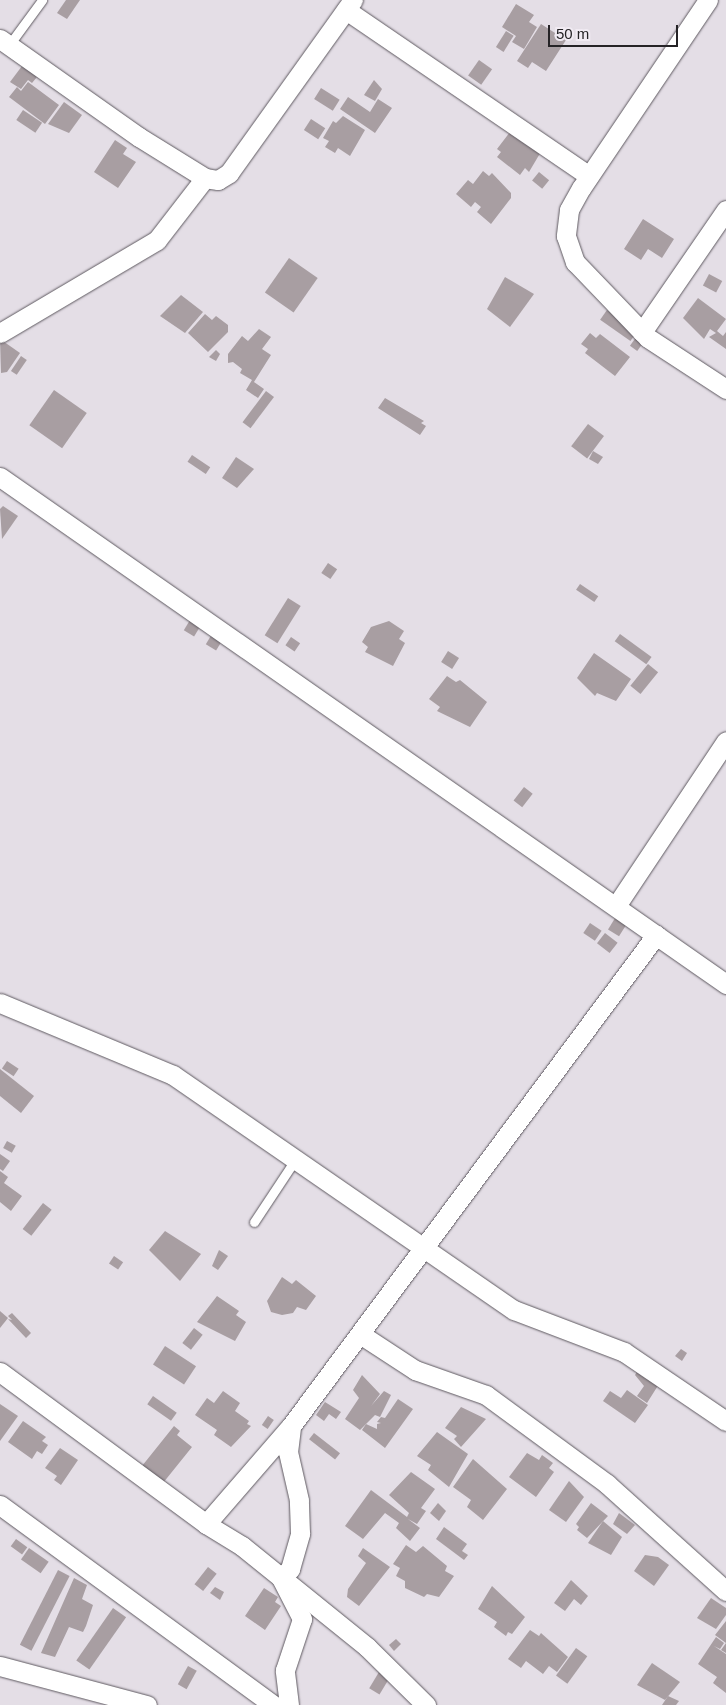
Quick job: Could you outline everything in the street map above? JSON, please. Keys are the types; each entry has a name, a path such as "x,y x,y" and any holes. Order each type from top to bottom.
{"street":[{"path":"708,0 589,176 570,210 566,236 575,262 642,332 726,389"},
{"path":"5,42 139,137 205,178 218,180 229,173 349,5 589,176"},
{"path":"0,333 157,240 205,178"},
{"path":"642,332 724,216"},
{"path":"0,477 726,984"},
{"path":"616,906 726,741"},
{"path":"206,1524 291,1426 656,935"},
{"path":"0,1003 173,1075 514,1310 624,1352 726,1421"},
{"path":"360,1334 414,1370 486,1395 607,1484 726,1591"},
{"path":"0,1372 206,1524 242,1546 367,1647 426,1705"},
{"path":"281,1578 290,1569 300,1533 299,1500 288,1452 291,1426"},
{"path":"0,1505 273,1705"},
{"path":"281,1578 302,1619 285,1670 289,1705"},
{"path":"0,1666 147,1705"}],"lane":[{"path":"5,42 42,0"},
{"path":"254,1222 295,1160"}],"building":[{"path":"66,0 80,0 67,19 57,13"},
{"path":"516,4 534,15 529,22 537,27 524,49 512,42 516,36 502,27"},
{"path":"541,24 566,40 546,71 532,62 528,68 517,61"},
{"path":"506,31 514,36 504,52 496,47"},
{"path":"479,60 492,69 481,85 468,76"},
{"path":"22,66 37,77 32,83 28,80 21,89 10,82"},
{"path":"374,80 382,89 375,101 364,95"},
{"path":"28,82 59,105 45,124 9,97 17,87 21,91"},
{"path":"321,88 340,100 333,111 314,99"},
{"path":"348,97 370,112 378,99 392,108 375,133 340,109"},
{"path":"64,102 82,115 69,133 48,124"},
{"path":"23,110 42,123 35,133 16,120"},
{"path":"343,116 365,130 350,156 338,148 335,153 325,147 329,141 323,138 333,121 336,123"},
{"path":"311,119 325,128 318,139 304,130"},
{"path":"513,128 542,150 529,172 525,168 520,175 497,157 501,152 497,149"},
{"path":"115,140 127,148 123,154 136,162 118,188 94,172"},
{"path":"483,171 489,176 492,173 511,193 511,198 491,224 477,212 481,207 475,202 471,207 456,194 468,180 473,184"},
{"path":"539,172 549,180 542,189 532,181"},
{"path":"643,219 674,239 662,258 648,249 641,260 624,249"},
{"path":"289,258 318,278 294,312 265,292"},
{"path":"709,274 722,281 716,293 703,285"},
{"path":"505,277 534,294 510,327 487,309"},
{"path":"181,295 203,312 185,333 160,316"},
{"path":"698,298 726,319 717,331 723,336 726,332 726,349 709,337 716,333 710,329 704,339 683,318"},
{"path":"607,310 637,331 630,341 600,320"},
{"path":"205,314 212,320 216,316 228,325 228,332 208,352 188,333"},
{"path":"259,329 271,337 262,349 271,355 254,382 264,389 258,398 246,390 252,380 240,373 242,369 233,362 228,363 228,354 242,336 248,341"},
{"path":"590,333 596,338 600,334 630,357 615,376 585,353 588,349 581,344"},
{"path":"637,336 644,341 637,351 630,346"},
{"path":"0,339 20,353 7,372 1,373"},
{"path":"216,350 220,354 216,361 209,357"},
{"path":"21,356 27,360 17,375 11,371"},
{"path":"54,390 87,413 62,448 29,425"},
{"path":"266,391 274,397 251,428 243,422"},
{"path":"385,398 424,421 421,423 426,426 420,435 378,408"},
{"path":"588,424 604,436 587,458 571,446"},
{"path":"593,451 603,457 598,464 589,459"},
{"path":"192,455 210,467 206,474 188,462"},
{"path":"236,457 254,469 237,488 222,478"},
{"path":"3,506 18,516 2,539 0,509"},
{"path":"328,563 337,569 330,579 321,573"},
{"path":"580,584 598,596 594,602 576,590"},
{"path":"288,598 301,606 277,643 265,635"},
{"path":"190,620 200,626 194,636 184,630"},
{"path":"389,621 404,631 399,639 405,643 393,666 365,652 368,647 362,642 371,627"},
{"path":"212,634 222,640 216,650 206,644"},
{"path":"620,634 652,657 646,664 615,641"},
{"path":"291,637 300,643 295,651 285,645"},
{"path":"448,651 459,658 452,669 441,662"},
{"path":"594,653 631,679 616,701 597,693 595,696 577,678"},
{"path":"648,664 658,672 640,694 630,686"},
{"path":"447,676 456,682 460,680 487,702 470,727 437,711 440,707 429,699"},
{"path":"524,787 533,794 522,807 514,800"},
{"path":"617,915 628,922 619,936 608,929"},
{"path":"590,923 602,931 595,941 583,933"},
{"path":"605,933 618,943 610,953 597,943"},
{"path":"7,1061 19,1069 14,1076 2,1068"},
{"path":"0,1069 34,1096 21,1113 0,1096"},
{"path":"7,1141 16,1146 12,1153 3,1148"},
{"path":"0,1154 10,1161 3,1171 0,1169"},
{"path":"0,1171 8,1177 4,1183 22,1196 11,1211 0,1202"},
{"path":"43,1203 52,1210 31,1236 23,1229"},
{"path":"165,1231 201,1254 180,1281 149,1250"},
{"path":"219,1250 228,1256 218,1270 212,1266"},
{"path":"114,1256 123,1262 118,1270 109,1263"},
{"path":"282,1277 292,1284 296,1280 316,1296 306,1310 297,1307 293,1313 282,1315 271,1312 267,1301"},
{"path":"217,1296 239,1311 236,1315 246,1322 235,1341 197,1322"},
{"path":"0,1311 8,1318 0,1328"},
{"path":"12,1313 31,1333 26,1338 8,1319 12,1320 8,1316"},
{"path":"194,1328 203,1335 191,1350 182,1343"},
{"path":"165,1346 196,1366 184,1385 153,1364"},
{"path":"681,1349 687,1353 682,1361 675,1356"},
{"path":"638,1370 659,1384 647,1403 637,1396 644,1386 635,1375"},
{"path":"362,1375 380,1394 371,1406 384,1391 391,1395 380,1417 375,1415 360,1430 345,1419 359,1398 353,1390"},
{"path":"627,1390 648,1405 635,1423 603,1401 610,1391 621,1398"},
{"path":"223,1391 240,1403 235,1411 249,1421 247,1424 251,1426 231,1447 214,1435 217,1430 195,1415 207,1398 214,1403"},
{"path":"153,1396 177,1413 171,1421 147,1404"},
{"path":"398,1399 413,1409 385,1448 362,1430 366,1424 377,1429 377,1424 381,1423 377,1422 381,1417 385,1418"},
{"path":"325,1402 341,1412 336,1419 329,1414 324,1421 316,1415"},
{"path":"0,1404 18,1416 0,1441"},
{"path":"461,1407 486,1419 461,1447 454,1439 457,1436 445,1428"},
{"path":"268,1416 274,1420 268,1429 262,1425"},
{"path":"23,1421 46,1437 42,1441 48,1445 42,1454 37,1451 32,1459 8,1442"},
{"path":"174,1426 180,1431 177,1435 192,1447 163,1483 142,1466"},
{"path":"437,1432 468,1454 449,1487 428,1470 431,1465 417,1456"},
{"path":"314,1433 340,1453 335,1460 309,1439"},
{"path":"60,1448 78,1460 61,1485 54,1480 57,1476 45,1468"},
{"path":"527,1453 539,1460 542,1455 553,1463 549,1468 554,1472 536,1497 509,1477"},
{"path":"473,1459 507,1489 483,1520 467,1507 471,1500 453,1487"},
{"path":"411,1472 435,1489 421,1508 426,1511 417,1524 408,1519 420,1528 410,1541 396,1528 399,1523 385,1513 363,1539 345,1526 371,1490 407,1517 409,1513 389,1495"},
{"path":"569,1481 584,1497 566,1522 549,1510"},
{"path":"438,1503 446,1511 439,1521 430,1513"},
{"path":"591,1503 608,1516 587,1538 577,1530 579,1527 576,1524"},
{"path":"619,1513 635,1525 627,1534 613,1524"},
{"path":"603,1521 622,1537 611,1555 588,1543"},
{"path":"444,1527 467,1544 462,1551 468,1555 464,1560 436,1539"},
{"path":"16,1539 27,1547 22,1555 11,1546"},
{"path":"406,1545 416,1552 423,1546 447,1566 445,1571 454,1576 439,1597 427,1594 424,1597 405,1588 405,1581 396,1576 400,1568 393,1564"},
{"path":"29,1548 49,1562 41,1573 21,1559"},
{"path":"363,1548 390,1567 359,1606 347,1597 348,1589 366,1563 358,1556"},
{"path":"645,1555 658,1557 669,1565 654,1586 634,1571"},
{"path":"208,1567 217,1574 203,1591 194,1584"},
{"path":"58,1570 70,1576 31,1651 20,1645"},
{"path":"74,1578 87,1585 82,1599 93,1605 86,1626 83,1632 69,1627 55,1657 41,1653"},
{"path":"571,1580 588,1596 581,1605 574,1599 565,1611 554,1603"},
{"path":"492,1586 525,1617 512,1634 508,1632 506,1636 494,1627 497,1622 478,1609"},
{"path":"215,1587 224,1592 220,1600 210,1593"},
{"path":"264,1588 278,1597 275,1602 281,1606 265,1630 245,1616"},
{"path":"711,1598 726,1608 726,1615 716,1629 697,1618"},
{"path":"113,1608 126,1617 89,1670 76,1660"},
{"path":"726,1621 726,1643 715,1635"},
{"path":"530,1630 539,1636 541,1633 568,1657 557,1672 549,1666 543,1674 526,1661 521,1668 508,1659"},
{"path":"716,1637 724,1643 720,1649 714,1646 726,1654 726,1693 713,1683 717,1677 698,1664"},
{"path":"396,1639 401,1644 394,1651 389,1645"},
{"path":"726,1643 726,1653 721,1650"},
{"path":"576,1648 587,1656 567,1684 556,1676"},
{"path":"652,1663 680,1682 665,1700 637,1685"},
{"path":"188,1666 197,1671 187,1689 178,1684"},
{"path":"379,1672 389,1678 380,1694 369,1688"},
{"path":"668,1696 679,1701 676,1705 662,1705"}]}
